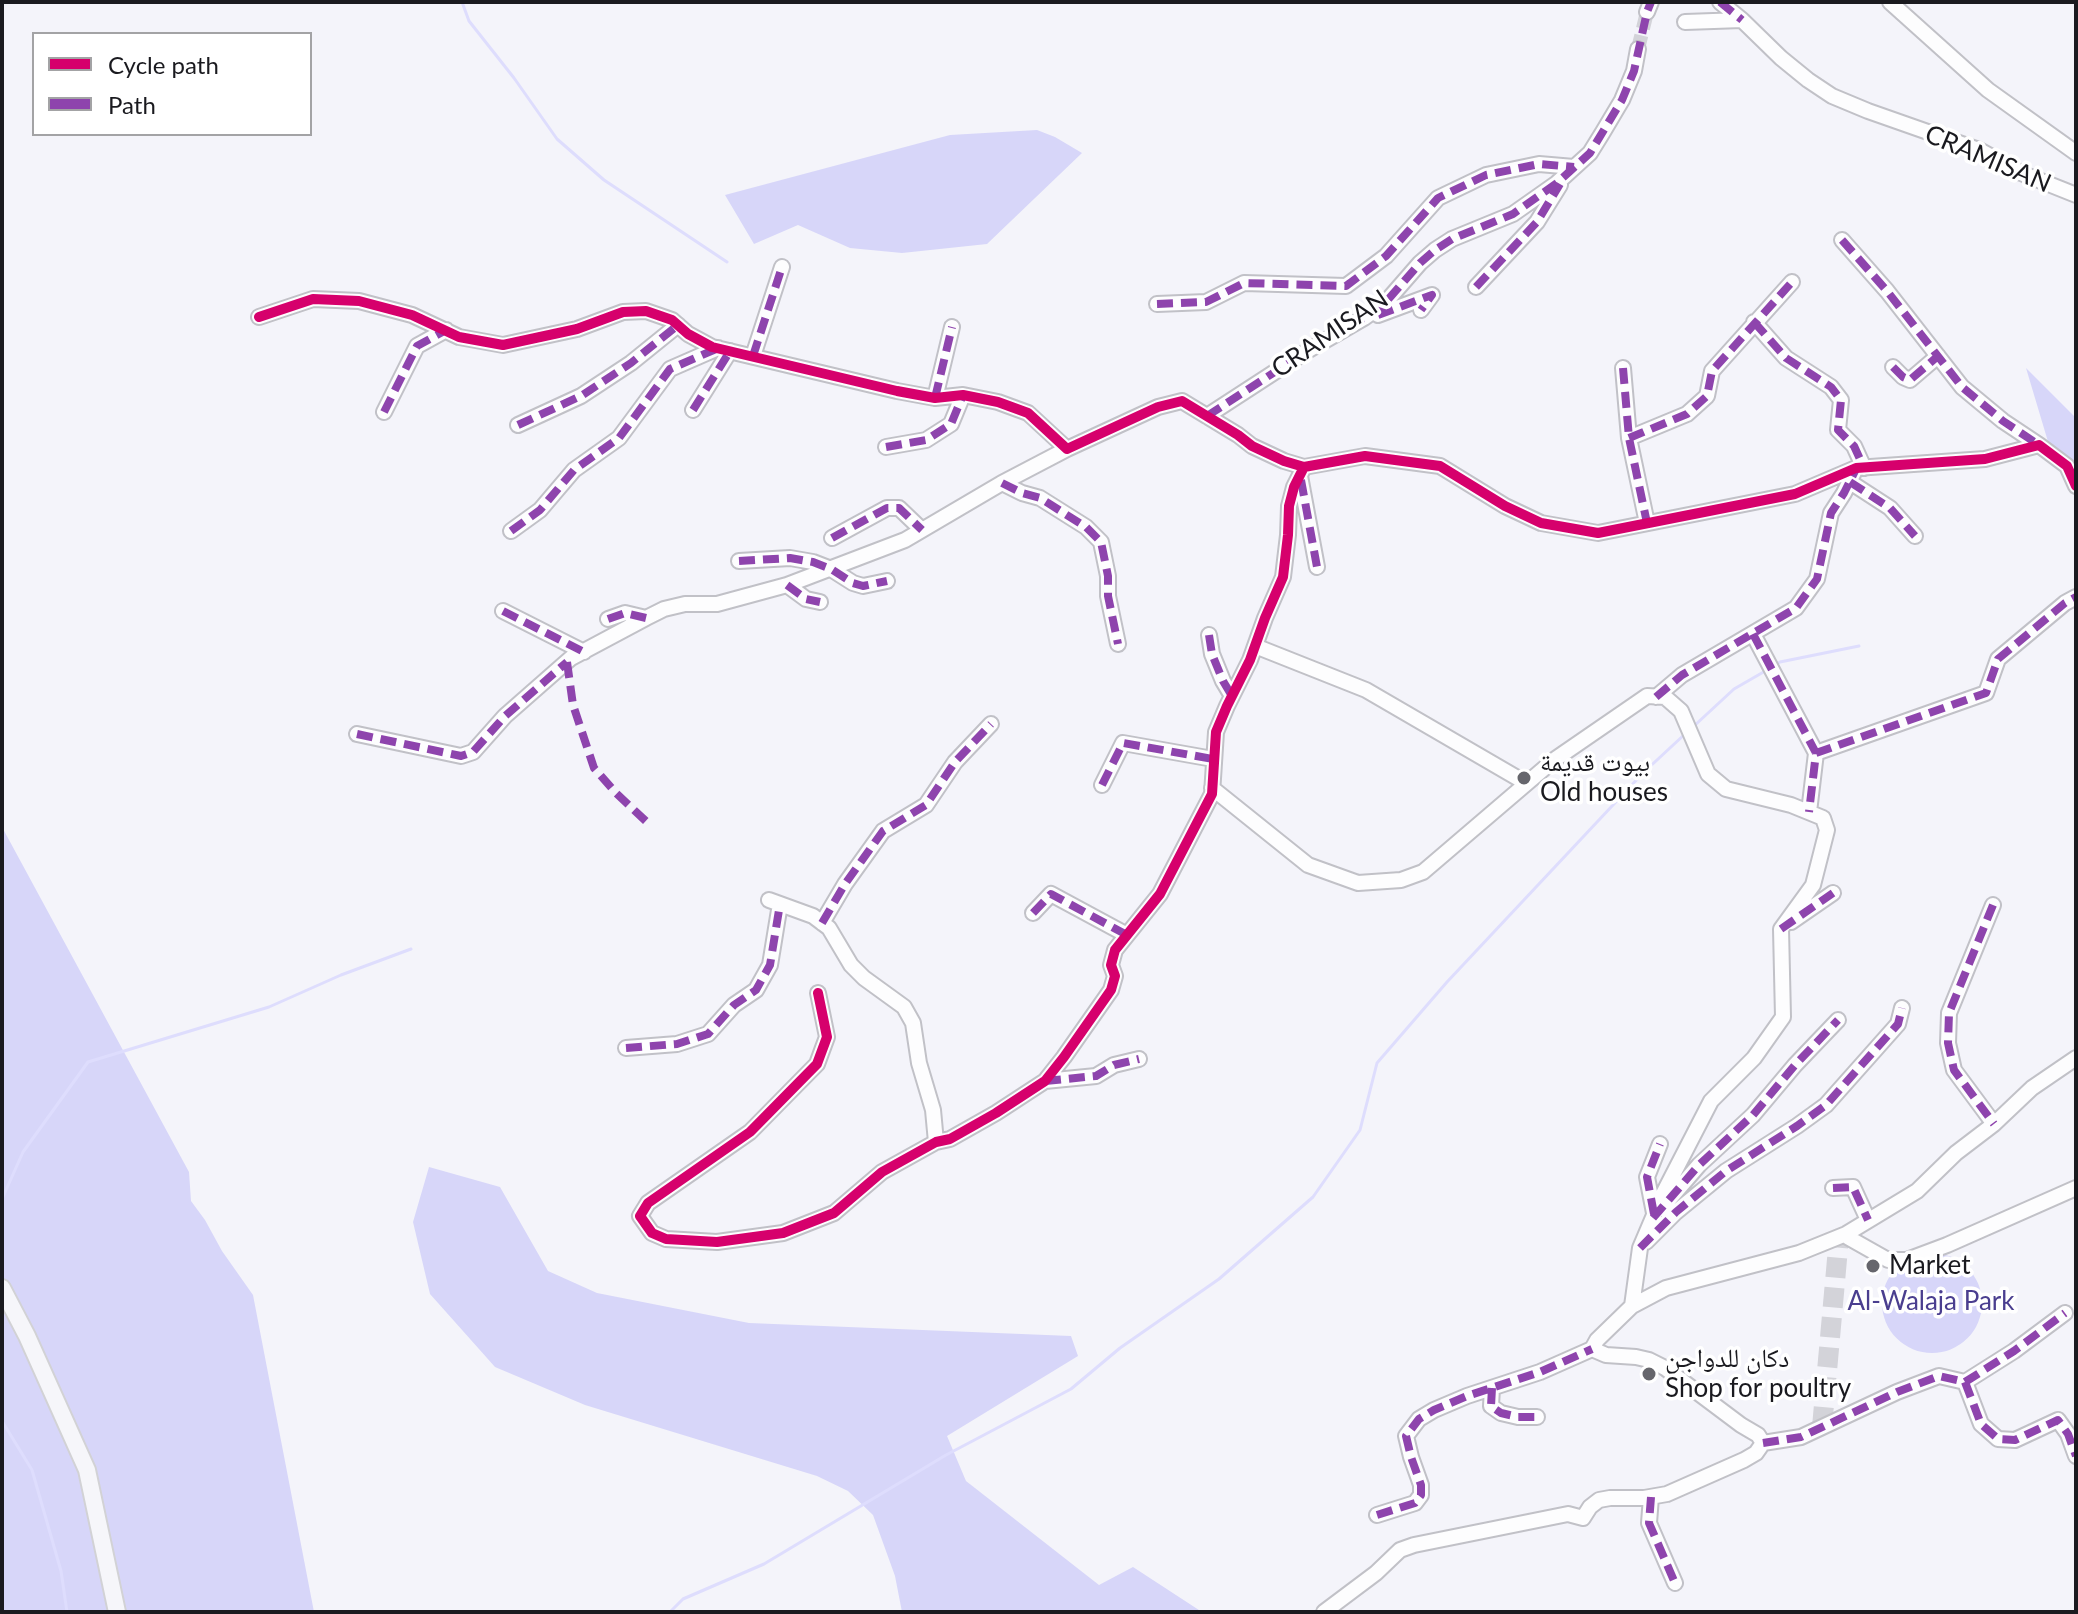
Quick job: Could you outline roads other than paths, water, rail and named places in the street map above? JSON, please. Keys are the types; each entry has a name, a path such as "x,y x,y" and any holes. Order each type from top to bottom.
{"main road":[{"path":"2,1288 87,1470 117,1612"}],"street":[{"name":"CRAMISAN","path":"1720,2 1781,58 1832,96 1979,150 2021,173 2076,195"},
{"path":"1890,2 1988,90 2076,153"},
{"path":"1685,22 1742,20"},
{"name":"CRAMISAN","path":"1207,416 1386,302 1435,250 1452,239 1513,214 1570,171 1590,153 1622,100 1634,71 1638,49"},
{"path":"1157,304 1206,302 1244,283 1346,286 1386,256 1438,198 1486,175 1539,164 1570,171 1537,222 1476,287"},
{"path":"1842,240 1887,291 1962,387 2003,421 2067,466 2076,486"},
{"path":"753,356 782,267"},
{"path":"1629,438 1687,414 1707,396 1712,371 1792,282"},
{"path":"1359,321 1432,295 1421,310"},
{"path":"259,317 313,299 359,301 412,315 459,337 503,345 577,329 623,312 646,311 672,320 688,334 724,350 897,391 935,398 963,395 998,402 1028,413 1067,449"},
{"path":"1754,322 1786,358 1831,387 1841,400 1838,430 1854,446 1857,473 1915,536"},
{"path":"518,425 581,396 631,363 678,325"},
{"path":"935,398 952,327"},
{"path":"384,412 417,346 446,330"},
{"path":"693,410 724,350"},
{"path":"511,531 540,510 574,470 619,438 670,369 724,350"},
{"path":"1893,367 1910,380 1938,356"},
{"path":"1623,368 1629,438 1647,523"},
{"path":"886,447 926,440 951,424 963,395"},
{"path":"357,734 461,756 473,752 505,716 571,658 664,609 685,604 717,604 787,585 905,540 1067,449 1158,407 1182,401 1252,446 1302,471 1365,456 1440,466 1505,506 1541,523 1598,533 1795,494 1857,473 1985,459 2039,445"},
{"path":"1302,471 1317,567"},
{"path":"818,993 827,1037 817,1064 750,1132 648,1203 640,1216 652,1233 666,1239 717,1242 783,1233 834,1213 882,1172 936,1142 950,1139 1045,1081 1111,990 1115,976 1111,965 1115,950 1160,894 1212,794 1216,732 1250,660 1283,577 1289,506 1302,471"},
{"path":"1656,697 1682,675 1796,608 1817,579 1831,513 1857,473"},
{"path":"1002,483 1040,498 1079,523 1101,542 1118,644"},
{"path":"832,538 887,508 899,508 922,530"},
{"path":"739,561 790,558 813,562 863,586 887,581"},
{"path":"787,585 806,599 820,602"},
{"path":"1816,753 1986,693 1998,659 2076,597"},
{"path":"503,611 584,652"},
{"path":"608,619 625,613 646,618"},
{"path":"1753,634 1816,753 1809,812"},
{"path":"1209,635 1212,654 1232,696"},
{"path":"1255,646 1366,690 1526,783"},
{"path":"1212,788 1308,865 1358,883 1401,880 1423,872 1554,760 1647,696 1665,697 1681,711 1708,774 1726,789 1791,805 1823,818 1827,830 1813,885 1781,929 1783,1017 1754,1058 1711,1101 1663,1194 1640,1248 1632,1306"},
{"path":"822,923 883,831 926,805 955,762 991,724"},
{"path":"1102,785 1123,743 1213,759"},
{"path":"1781,929 1833,893"},
{"path":"1033,913 1051,894 1127,935"},
{"path":"626,1048 677,1044 708,1034 734,1005 756,990 770,965 774,902 813,916 829,928 851,965 904,1007 913,1023 919,1063 933,1110 936,1142"},
{"path":"1993,905 1949,1013 1948,1043 1954,1070 1994,1124"},
{"path":"1640,1248 1676,1212 1726,1171 1826,1105 1898,1024 1902,1008"},
{"path":"1654,1216 1699,1165 1753,1115 1838,1020"},
{"path":"1377,1515 1415,1503 1421,1495 1421,1485 1406,1436 1419,1419 1456,1400 1540,1372 1592,1349 1597,1340 1632,1306 1666,1288 1799,1253 1846,1234 1917,1191 2032,1088 2076,1058"},
{"path":"1045,1081 1096,1076 1114,1065 1139,1059"},
{"path":"1654,1216 1647,1177 1660,1144"},
{"path":"1833,1188 1853,1187 1868,1220"},
{"path":"1846,1234 1888,1260 1907,1260 2076,1188"},
{"path":"1324,1612 1376,1573 1400,1550 1568,1514 1583,1518 1599,1500 1667,1494 1744,1460 1756,1453 1763,1443 1801,1437 1939,1376 1965,1382 2065,1313"},
{"path":"1592,1349 1606,1355 1649,1360 1665,1368 1758,1435 1763,1443"},
{"path":"1965,1382 1981,1424 1998,1439 2015,1440 2058,1420 2068,1434 2076,1456"},
{"path":"1492,1388 1491,1406 1501,1413 1537,1417"},
{"path":"1651,1497 1649,1523 1675,1583"}],"waterway":[{"path":"462,2 469,21 557,139 604,180 727,262"},
{"path":"1773,666 1859,646"},
{"path":"1694,726 1734,689 1767,670"},
{"path":"670,1612 683,1599 764,1564 946,1455 1071,1389 1120,1348 1219,1279 1313,1197 1360,1130 1377,1063 1447,982 1643,773 1685,734"},
{"path":"2,1199 23,1152 88,1062 269,1007 411,949"},
{"path":"2,1421 32,1470 61,1571 67,1612"}],"tunnel":[{"path":"1638,49 1647,12"},
{"path":"1822,1427 1839,1237"}],"place":[{"name":"بيوت قديمة Old houses","path":"1524,778"},
{"name":"Market","path":"1873,1266"},
{"name":"دكان للدواجن Shop for poultry","path":"1649,1374"}],"park label":[{"name":"Al-Walaja Park","path":"1931,1302"}]}
